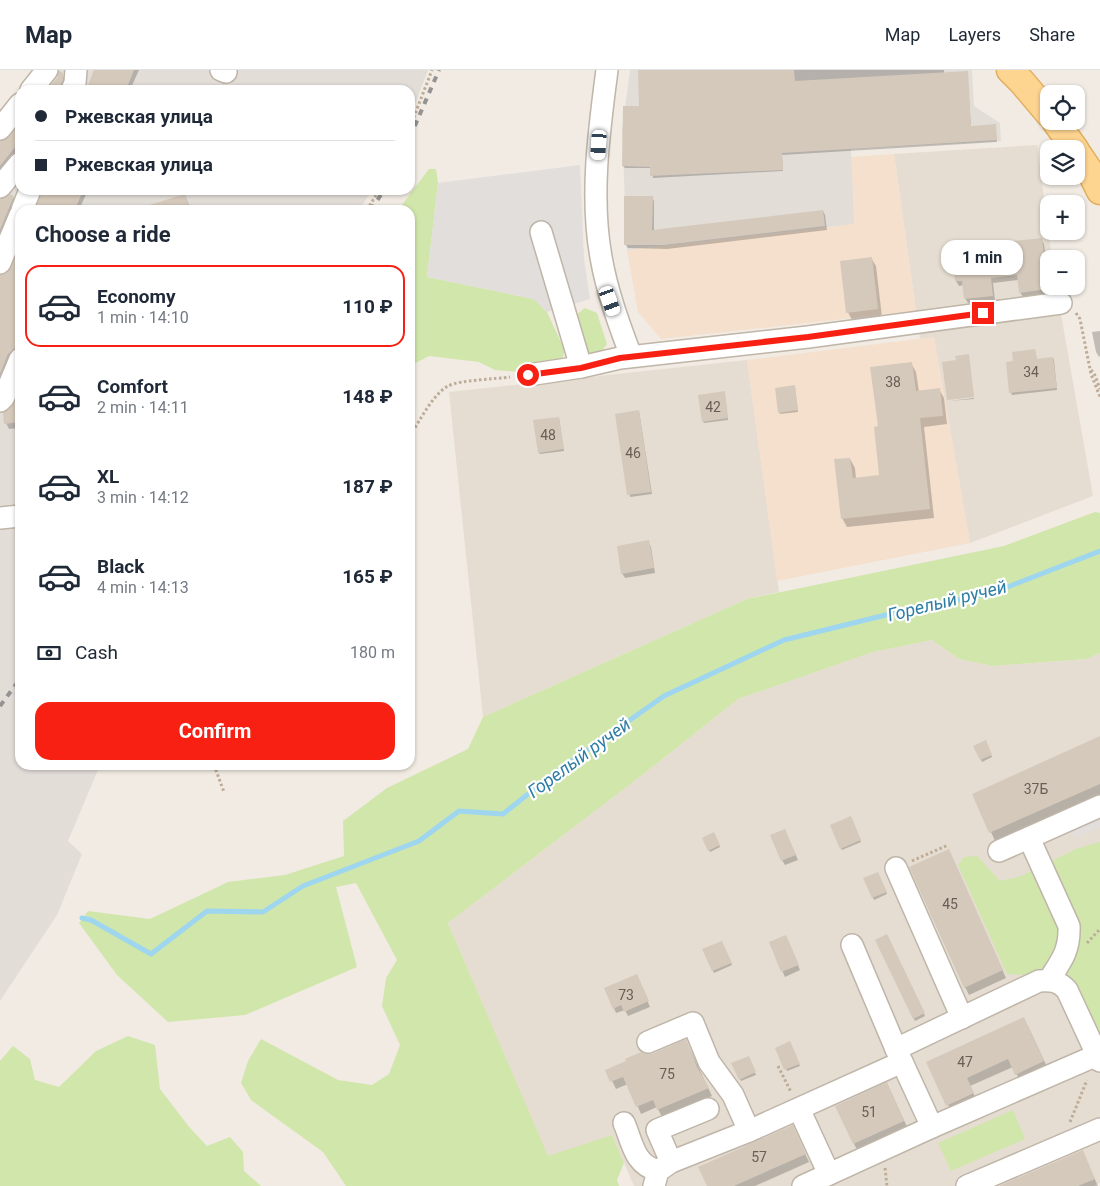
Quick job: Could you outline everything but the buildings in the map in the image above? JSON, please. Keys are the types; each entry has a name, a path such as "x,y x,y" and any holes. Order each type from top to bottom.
{"main road":[{"path":"1010,70 1040,103"},
{"path":"1085,164 1100,191"}],"street":[{"path":"35,85 47,70"},
{"path":"74,85 76,70"},
{"path":"607,70 596,195 600,247 610,301 631,356"},
{"path":"0,129 15,110"},
{"path":"0,187 15,169"},
{"path":"0,263 15,227"},
{"path":"541,232 581,368"},
{"path":"528,375 581,368 631,356 808,337 1061,303"},
{"path":"8,397 15,375"},
{"path":"0,518 15,516"},
{"path":"999,851 1100,806"},
{"path":"1029,838 1068,926 1069,941 1065,954 1049,980"},
{"path":"896,868 962,1018"},
{"path":"852,945 932,1128"},
{"path":"624,1123 639,1161 648,1168 661,1173 799,1109 899,1056 962,1018 1039,982 1049,980 1061,983 1067,990 1099,1058 932,1128 804,1186"},
{"path":"648,1042 693,1023 709,1062 733,1095 749,1131"},
{"path":"661,1173 657,1130 708,1109"},
{"path":"799,1109 829,1174"},
{"path":"967,1186 1100,1129"}],"path":[{"path":"415,114 432,70"},
{"path":"1061,303 1075,312 1080,319 1091,370 1100,398"},
{"path":"1091,370 1100,389"},
{"path":"415,428 432,401 448,386 466,382 528,375"},
{"path":"216,770 224,792"},
{"path":"896,868 948,845"},
{"path":"1060,1146 1099,1058"},
{"path":"778,1066 799,1109"}],"shaded area":[{"path":"55,70 428,70 415,104 415,85 43,85"},
{"path":"630,70 972,70 974,106 1000,123 1001,141 851,149 854,224 627,250 622,131"},
{"path":"15,121 15,195 369,195 362,205 15,205 15,770 98,770 68,841 82,854 57,915 0,1001 0,140"},
{"path":"1037,145 1040,185 1042,185 1044,195 1040,195 1040,240 1050,240 1051,250 1040,250 1040,295 1058,295 1093,496 970,543 934,338 920,339 894,154"},
{"path":"894,154 916,311 661,339 638,312 627,250 854,224 851,157"},
{"path":"580,165 584,259 590,299 547,312 534,299 427,277 438,183"},
{"path":"934,337 970,543 777,581 747,360"},
{"path":"747,360 779,592 747,599 483,717 449,392"},
{"path":"932,640 959,659 993,666 1086,659 1100,653 1100,1183 1093,1186 634,1186 612,1135 548,1157 448,923 650,769 738,699 873,652"},
{"path":"1100,816 1100,827 1075,838 1070,829"}],"green space":[{"path":"429,169 436,169 438,183 427,277 534,299 547,312 565,351 561,362 521,372 495,370 479,362 429,356 415,363 415,205 402,205 409,195 415,195 415,188"},
{"path":"585,308 597,313 607,344 600,353 589,357 584,353 576,315"},
{"path":"1095,512 1100,513 1100,653 1086,659 993,666 959,659 932,640 873,652 738,699 650,769 448,923 548,1156 612,1135 624,1163 617,1180 619,1186 346,1186 323,1152 251,1100 241,1083 248,1061 261,1039 338,1080 372,1085 389,1074 400,1045 382,1006 386,978 397,960 356,883 336,887 357,967 245,1015 168,1022 117,975 79,923 88,911 150,919 228,882 285,875 344,856 343,821 387,788 468,749 483,717 747,599 1004,546"},
{"path":"1100,842 1100,1042 1074,988 1075,981 1062,970 1046,966 1028,975 1007,974 958,865 964,857 977,856 1000,881 1019,877 1076,849"},
{"path":"128,1036 155,1045 160,1089 190,1128 207,1146 230,1137 243,1152 244,1171 261,1186 0,1186 0,1061 13,1046 30,1059 35,1080 59,1087 96,1051"},
{"path":"1013,1110 1025,1139 951,1171 938,1143"}],"waterway":[{"name":"Горелый ручей","path":"82,918 91,920 151,954 207,911 263,912 303,886 419,841 459,811 503,814 556,772 664,696 784,640 894,613 992,593 1100,551"}],"railway":[{"path":"415,125 439,70"},
{"path":"374,205 381,195"},
{"path":"0,706 15,686"}],"route":[{"path":"528,375 581,368 620,358 808,337 983,313"}]}
